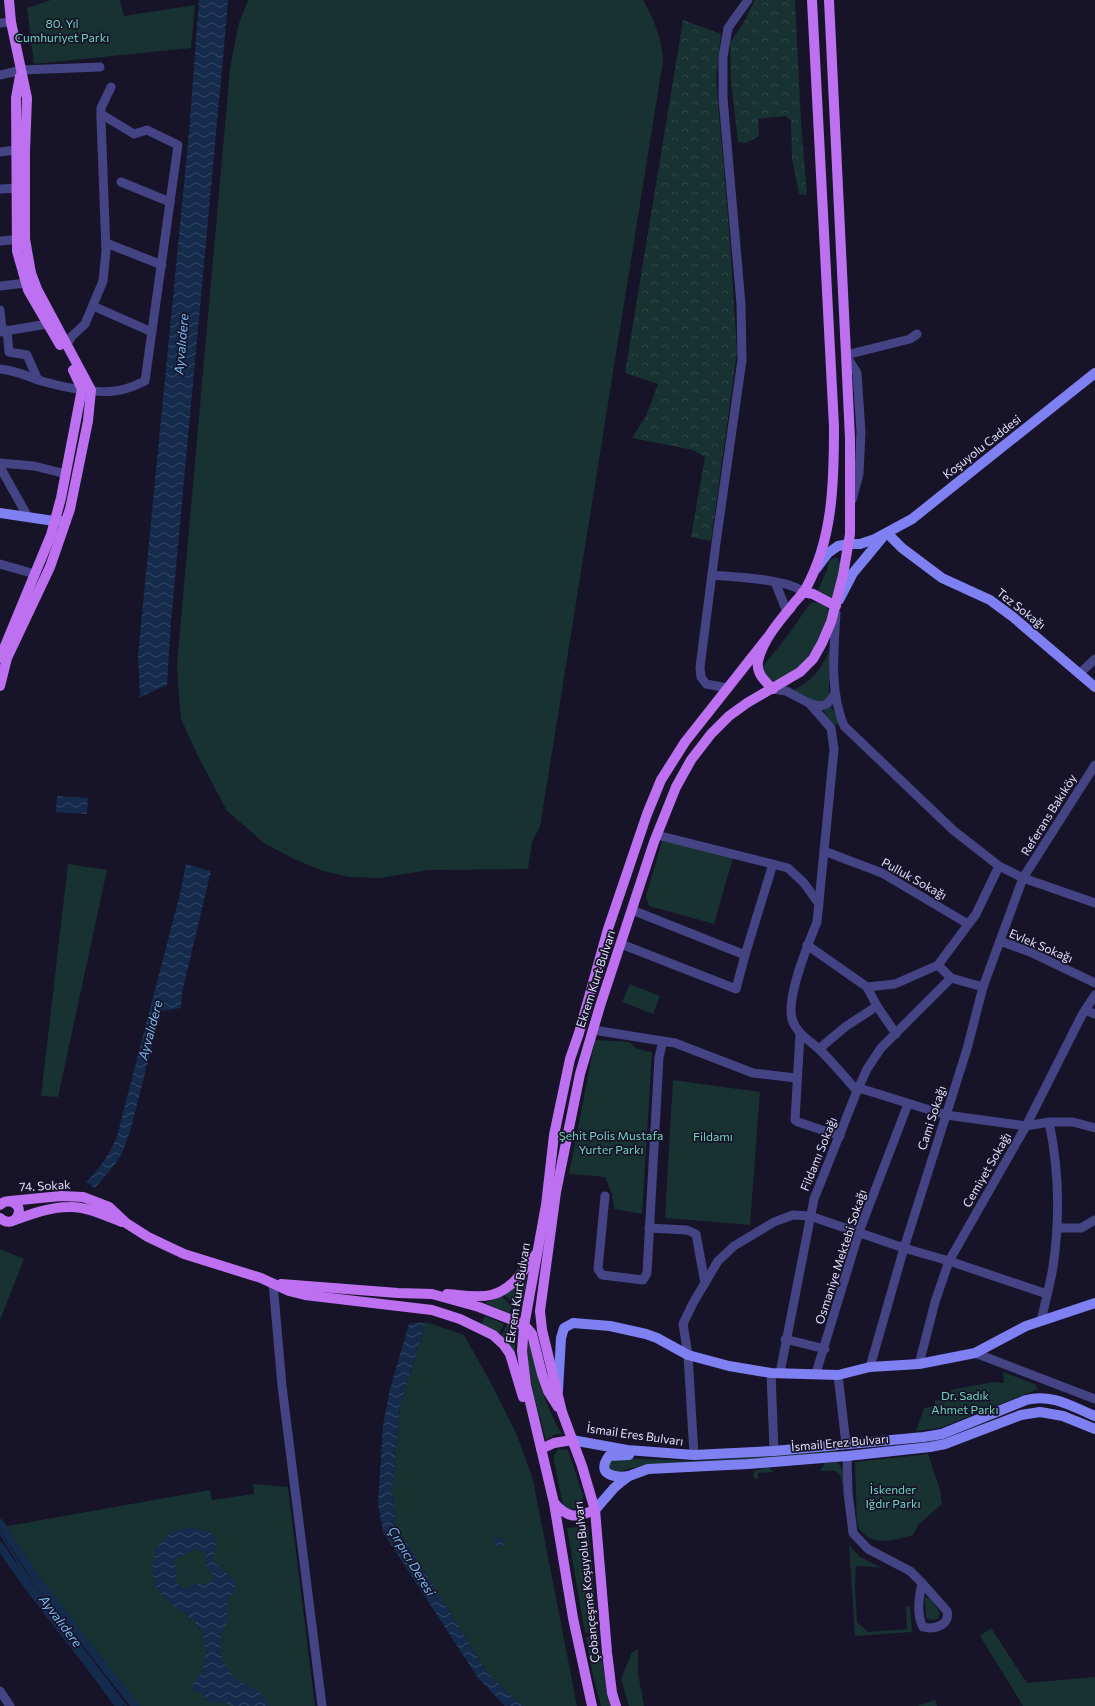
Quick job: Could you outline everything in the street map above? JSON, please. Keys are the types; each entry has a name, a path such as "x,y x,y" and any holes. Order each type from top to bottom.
{"main road":[{"path":"9,0 11,22 27,98 20,188"},
{"path":"773,689 760,675 757,668 758,660 768,638 803,592 820,558 828,524 834,474 834,427 812,0"},
{"name":"Ekrem Kurt Bulvarı","path":"562,1412 542,1330 540,1311 556,1192 580,1074 632,910 657,835 676,787 691,760 711,734 729,716 747,703 800,672 813,659 831,622 836,606 849,544 850,438 829,0"},
{"path":"0,686 7,658 50,567 70,509 88,421 87,390 67,344 37,288 21,239 20,188 16,150 16,98 22,70"},
{"path":"0,658 51,535 87,390 47,324 26,283 17,251 21,239"},
{"path":"803,592 822,598 836,606"},
{"name":"Ekrem Kurt Bulvarı","path":"536,1428 526,1385 522,1351 524,1326 546,1205 554,1135 563,1088 608,929 647,814 661,780 685,742 768,638"},
{"name":"74. Sokak","path":"3,1203 61,1196 83,1197 110,1207 126,1223"},
{"path":"3,1203 16,1204 19,1211 5,1220"},
{"name":"74. Sokak","path":"5,1220 55,1208 70,1206 91,1211 126,1223"},
{"path":"126,1223 148,1237 184,1254 273,1283 289,1291 305,1295 432,1310 453,1315 472,1324 498,1339 510,1354 523,1397 536,1428"},
{"path":"273,1283 398,1294 490,1295 500,1291 515,1281 537,1252"},
{"path":"432,1294 479,1308 524,1326 530,1330 534,1337 542,1374 548,1391 562,1412"},
{"path":"472,1324 478,1321 480,1313 479,1308"},
{"name":"Çobançeşme Koşuyolu Bulvarı","path":"562,1412 591,1494 595,1510 606,1652 612,1692 616,1706"},
{"name":"Çobançeşme Koşuyolu Bulvarı","path":"536,1428 554,1503 573,1618 592,1706"},
{"path":"541,1449 554,1443 572,1440"},
{"path":"554,1503 568,1515 575,1516 595,1510"}],"street":[{"path":"728,688 706,684 701,677 702,647 742,360 741,304 723,98 723,57 728,28 748,0"},
{"path":"0,23 11,22"},
{"path":"0,75 22,70 100,67"},
{"path":"67,344 72,336 85,324 103,281 106,243 101,108 111,87"},
{"path":"0,369 11,369 38,380 65,387 87,390 124,389 145,381 178,145 147,130 134,134 101,114"},
{"path":"0,152 16,150"},
{"path":"121,182 170,202"},
{"path":"0,189 20,188"},
{"path":"0,241 21,239"},
{"path":"106,243 162,265"},
{"path":"0,286 26,283"},
{"path":"93,306 152,332"},
{"path":"0,310 3,331 9,352 27,355 38,380"},
{"path":"3,331 47,324"},
{"path":"846,355 910,339 917,334"},
{"name":"Koşuyolu Caddesi","path":"887,533 912,519 1093,376"},
{"path":"0,462 34,466 66,474"},
{"path":"0,467 28,517"},
{"path":"0,513 54,521 66,521"},
{"path":"814,570 828,553 838,546 860,544 887,533"},
{"path":"887,533 865,556 852,573 836,606 833,678 838,711 844,726 953,830 999,866 1024,878 1095,903"},
{"name":"Tez Sokağı","path":"887,533 902,548 942,578 990,600 1013,617 1095,687"},
{"path":"0,564 35,574"},
{"path":"712,575 775,582 799,588 803,592"},
{"path":"775,582 787,612"},
{"path":"1079,674 1095,659"},
{"path":"773,689 786,691 817,707 825,706 829,703 835,693"},
{"path":"809,703 831,728 834,749 820,904 817,922 807,945 790,1005 792,1020 800,1034 819,1049 858,1089 946,1114 1026,1126 1049,1122 1073,1122 1095,1128"},
{"path":"831,728 844,726"},
{"name":"Referans Bakıköy","path":"1024,878 1095,765"},
{"path":"657,835 788,868 804,883 820,904"},
{"name":"Pulluk Sokağı","path":"824,851 882,873 968,924"},
{"path":"621,944 736,989 745,954 774,864"},
{"path":"867,987 895,984 938,965 976,914 999,866"},
{"name":"Cami Sokağı","path":"870,1367 904,1248 967,1050 983,987 1024,878"},
{"path":"632,910 745,954"},
{"name":"Evlek Sokağı","path":"1000,941 1030,952 1095,983"},
{"path":"807,945 867,987 877,1006 896,1034"},
{"path":"938,965 951,978 983,987"},
{"name":"Fildamı Sokağı","path":"774,1451 775,1373 786,1339 810,1216 816,1193 858,1089 880,1048 896,1034 951,978"},
{"name":"Cemiyet Sokağı","path":"919,1364 935,1302 949,1261 1026,1126 1085,1010 1095,995"},
{"path":"819,1049 844,1027 877,1006"},
{"path":"1085,1010 1095,1014"},
{"path":"593,1030 675,1043 753,1073 796,1078"},
{"path":"800,1034 796,1078 795,1120 840,1136"},
{"path":"606,1196 598,1269 602,1275 643,1280 647,1273 659,1057 663,1041"},
{"name":"Osmaniye Mektebi Sokağı","path":"816,1373 825,1349 859,1232 908,1104"},
{"path":"1041,1321 1053,1267 1057,1228 1055,1151 1049,1122"},
{"path":"694,1455 688,1355 684,1324 693,1303 718,1261 734,1246 774,1222 793,1215 810,1216 1047,1294"},
{"path":"1057,1228 1081,1228 1095,1220"},
{"path":"649,1228 687,1230 696,1234 705,1283"},
{"path":"273,1283 282,1386 322,1706"},
{"path":"558,1398 561,1338 564,1328 573,1323 610,1326 646,1334 688,1355 729,1366 775,1373 816,1373 838,1375 870,1367 919,1364 975,1353 1026,1326 1094,1307"},
{"path":"786,1339 825,1349"},
{"path":"975,1353 1095,1399"},
{"path":"838,1375 847,1456 850,1521 853,1533 868,1550 910,1571 922,1583 947,1611 948,1615 946,1620 935,1628 923,1627 920,1622 919,1606 922,1583"},
{"name":"İsmail Erez Bulvarı","path":"694,1455 774,1451 933,1436 1026,1400 1038,1397 1060,1401 1095,1416"},
{"name":"İsmail Erez Bulvarı","path":"595,1510 614,1488 629,1476 648,1469 724,1466 912,1450 945,1444 1012,1418 1034,1412 1048,1412 1095,1429"},
{"name":"İsmail Eres Bulvarı","path":"572,1440 627,1450 694,1455"},
{"path":"629,1476 618,1477 610,1475 606,1470 605,1465 609,1456 665,1454"},
{"path":"0,1691 10,1706"}],"green space":[{"name":"80. Yıl Cumhuriyet Parkı","path":"51,0 120,0 124,16 195,5 191,48 34,64 27,8"},
{"path":"248,0 643,0 657,29 663,61 540,827 532,842 528,869 429,870 380,878 350,877 323,871 294,859 264,843 227,811 198,756 181,719 177,664 230,69 238,26"},
{"path":"755,0 795,0 801,123 807,195 799,194 792,158 791,121 786,116 758,119 759,136 746,143 738,142 731,81 730,43 744,22"},
{"path":"683,20 721,34 716,79 730,241 737,352 711,541 691,537 705,457 693,450 632,438 646,416 658,384 625,373"},
{"path":"837,558 841,564 834,599 818,590 827,570 829,561"},
{"path":"813,602 824,604 828,608 825,622 814,647 800,666 776,681 769,679 762,668 809,605"},
{"path":"833,642 829,665 829,700 820,704 792,691 807,681 818,671"},
{"path":"830,705 840,723 835,725 832,724 823,709"},
{"path":"663,838 733,858 714,924 649,906 646,896"},
{"path":"68,864 107,870 58,1097 41,1096"},
{"path":"630,984 660,996 653,1014 622,1002"},
{"name":"Şehit Polis Mustafa Yurter Parkı","path":"595,1040 629,1042 637,1049 652,1052 642,1214 614,1209 612,1194 605,1177 569,1174"},
{"name":"Fildamı","path":"673,1080 760,1092 750,1225 665,1218"},
{"path":"0,1249 24,1259 0,1320"},
{"path":"527,1276 522,1307 519,1309 503,1294 514,1288"},
{"path":"502,1296 512,1307 509,1313 485,1303"},
{"path":"485,1316 504,1324 499,1334 481,1325"},
{"path":"426,1322 464,1335 493,1387 517,1435 533,1480 577,1706 523,1706 488,1674 396,1525 392,1492 400,1406"},
{"path":"507,1324 518,1329 515,1345 515,1359 509,1344 501,1336"},
{"path":"527,1339 529,1339 545,1399 562,1434 556,1434 546,1440 530,1377"},
{"name":"Dr. Sadık Ahmet Parkı","path":"1003,1372 1035,1384 1038,1389 940,1428 916,1431 924,1408 935,1406 935,1401 950,1399 951,1390 993,1382 1004,1383"},
{"path":"558,1449 568,1450 583,1496 581,1505 576,1509 567,1508 562,1501 554,1461 554,1455"},
{"path":"836,1450 839,1452 838,1453 642,1466 624,1470 619,1473 610,1470 608,1464 609,1460 626,1458 693,1461"},
{"name":"İskender Iğdır Parkı","path":"928,1454 940,1490 942,1504 919,1524 913,1535 881,1541 867,1537 861,1532 857,1524 855,1462"},
{"path":"836,1462 839,1464 844,1474 844,1485 842,1485 838,1473 833,1471 820,1471 825,1463"},
{"path":"769,1467 773,1472 758,1473 758,1479 755,1479 753,1475 754,1471"},
{"path":"253,1484 288,1487 315,1706 135,1706 37,1580 2,1527 210,1490 212,1500 254,1494"},
{"path":"588,1526 599,1644 596,1644 594,1632 585,1633 567,1528"},
{"path":"849,1545 860,1557 884,1569 877,1567 856,1566 855,1585 857,1622 868,1632 907,1629 906,1607 910,1606 912,1632 855,1636"},
{"path":"927,1597 932,1601 940,1613 938,1618 935,1620 928,1619 926,1617 925,1599"},
{"path":"991,1628 1027,1683 1095,1677 1095,1706 1023,1706 980,1636"},
{"path":"586,1637 590,1637 592,1649 600,1649 610,1706 601,1706 594,1680"},
{"path":"638,1649 638,1673 644,1706 629,1706 621,1679 632,1652"},
{"path":"935,1700 937,1706 917,1706"}],"water":[{"path":"199,0 228,0 171,622 167,685 140,697 138,655 189,133"},
{"path":"57,796 88,798 87,814 56,812"},
{"path":"186,864 211,871 182,993 181,1008 161,1011 131,1128 123,1151 116,1163 95,1188 86,1182 104,1160 117,1136 180,894"},
{"name":"Çırpıcı Deresi","path":"426,1322 400,1406 392,1492 396,1525 488,1674 523,1706 505,1706 478,1678 383,1532 378,1504 383,1425 390,1389 409,1324"},
{"path":"180,1529 200,1529 214,1535 216,1539 216,1546 214,1559 218,1567 234,1580 235,1584 234,1591 227,1603 227,1622 223,1630 220,1647 222,1659 229,1671 235,1677 260,1693 269,1706 232,1706 225,1702 215,1703 209,1701 202,1693 195,1692 192,1689 205,1661 206,1652 204,1638 193,1620 169,1603 162,1596 153,1576 152,1564 155,1552 160,1543 171,1533","holes":["198,1549 206,1554 206,1565 212,1573 213,1579 207,1584 196,1584 189,1588 182,1588 176,1581 177,1569 173,1561"]},
{"path":"499,1537 504,1542 499,1547 494,1542"}],"waterway":[{"path":"0,1523 37,1580 135,1706"},
{"name":"Ayvalıdere","path":"0,1533 25,1573 126,1706"},
{"path":"0,1546 14,1567 119,1706"}]}
